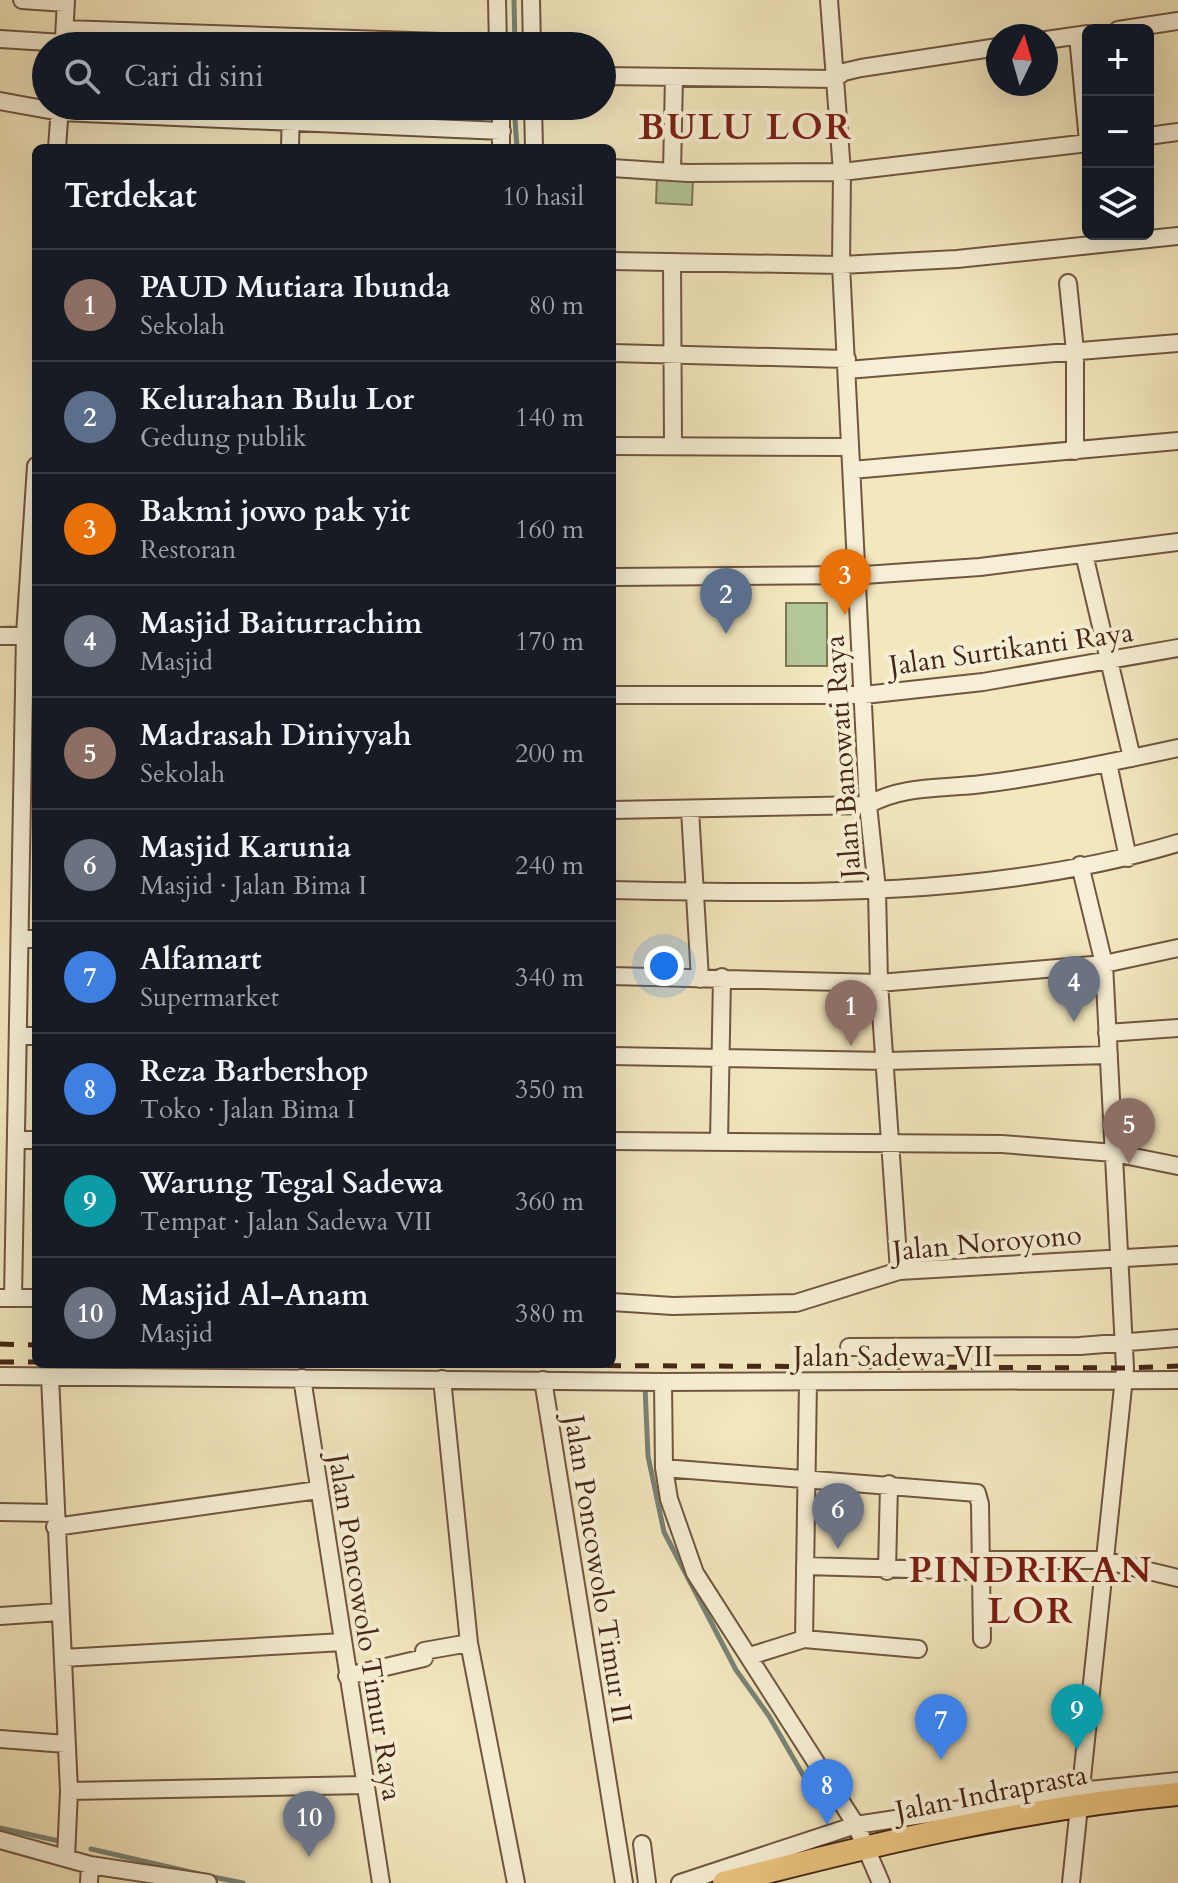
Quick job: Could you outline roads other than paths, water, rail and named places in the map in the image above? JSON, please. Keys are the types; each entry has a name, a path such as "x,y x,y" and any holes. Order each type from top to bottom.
{"main road":[{"name":"Jalan Indraprasta","path":"724,1883 866,1846 1079,1797 1178,1794"}],"street":[{"path":"22,0 66,2 64,32"},
{"path":"497,0 498,32"},
{"path":"531,0 532,32"},
{"name":"Jalan Banowati Raya","path":"829,0 842,172 841,265 868,805 877,889 879,983 887,1061 899,1271"},
{"path":"1154,25 1178,21"},
{"path":"1058,38 1082,35"},
{"path":"0,39 32,39"},
{"path":"616,76 834,79 844,72 861,68 986,49"},
{"path":"672,171 674,77"},
{"path":"0,101 32,105"},
{"path":"57,144 59,120"},
{"path":"290,144 291,120"},
{"path":"342,120 502,139"},
{"path":"533,120 534,144"},
{"path":"1154,135 1178,132"},
{"path":"616,168 842,172 1082,143"},
{"path":"1154,237 1178,236"},
{"path":"616,261 841,265 957,259 1084,240"},
{"path":"672,262 670,354 673,446"},
{"path":"1068,283 1075,351 1075,451"},
{"path":"616,353 847,365 1178,343"},
{"path":"852,470 1178,441"},
{"path":"616,446 850,447"},
{"path":"616,577 856,575 980,567 1178,542"},
{"path":"1084,554 1132,758"},
{"path":"32,582 28,939 18,1036 7,1298 32,1298"},
{"path":"0,636 30,635"},
{"name":"Jalan Surtikanti Raya","path":"616,695 864,695 1111,662 1178,648"},
{"path":"616,810 868,805 889,793 982,784 1178,748"},
{"path":"1108,763 1128,858"},
{"path":"690,810 700,979"},
{"path":"616,890 877,889 1128,858 1178,843"},
{"path":"1071,1883 1124,1377 1104,964 1080,865"},
{"path":"616,976 879,983 1104,964 1178,948"},
{"path":"719,1142 718,1057 722,977"},
{"path":"1107,1033 1178,1028"},
{"path":"18,1036 32,1036"},
{"path":"616,1056 887,1061 1109,1055"},
{"path":"16,1140 32,1140"},
{"path":"616,1141 1002,1144 1114,1153 1178,1166"},
{"name":"Jalan Noroyono","path":"616,1302 673,1306 796,1303 899,1271 1178,1255"},
{"path":"849,1347 1080,1346 1178,1338"},
{"path":"0,1376 543,1380"},
{"path":"50,1377 69,1791 66,1858"},
{"name":"Jalan Sadewa VII","path":"663,1382 1124,1377 1178,1380"},
{"name":"Jalan Poncowolo Timur Raya","path":"302,1378 381,1883"},
{"path":"442,1379 469,1643 516,1883"},
{"name":"Jalan Poncowolo Timur II","path":"624,1883 543,1380 663,1382"},
{"path":"663,1382 664,1468 669,1499 695,1573 856,1825 881,1883"},
{"path":"804,1639 808,1382"},
{"path":"664,1468 977,1493 982,1639"},
{"path":"887,1571 889,1484"},
{"path":"0,1512 55,1520 318,1490"},
{"path":"805,1566 887,1571 1103,1560 1178,1578"},
{"path":"0,1616 59,1612"},
{"path":"750,1656 804,1639 918,1649"},
{"path":"63,1658 343,1642"},
{"path":"347,1676 424,1658 424,1651 469,1643"},
{"path":"0,1739 66,1744"},
{"path":"680,1883 856,1825 1079,1797 1178,1781"},
{"path":"69,1791 365,1785"},
{"path":"0,1840 90,1865 208,1883"},
{"path":"642,1844 647,1883"},
{"path":"89,1883 90,1865"}],"waterway":[{"path":"514,0 515,32"},
{"path":"515,120 517,144"},
{"path":"645,1387 648,1456 664,1532 736,1670 769,1716 825,1813"},
{"path":"0,1828 59,1841"},
{"path":"91,1849 199,1874"},
{"path":"208,1876 243,1883"}],"railway":[{"path":"0,1344 32,1345"},
{"path":"0,1362 32,1362"},
{"path":"616,1366 1178,1366"}],"place":[{"name":"Bakmi jowo pak yit","path":"845,615"},
{"name":"Kelurahan Bulu Lor","path":"726,634"},
{"name":"Masjid Baiturrachim","path":"1074,1022"},
{"name":"PAUD Mutiara Ibunda","path":"851,1046"},
{"name":"Madrasah Diniyyah","path":"1129,1164"},
{"name":"Masjid Karunia","path":"838,1549"},
{"name":"Warung Tegal Sadewa","path":"1077,1750"},
{"name":"Alfamart","path":"941,1760"},
{"name":"Reza Barbershop","path":"827,1825"},
{"name":"Masjid Al-Anam","path":"309,1857"}],"district":[{"name":"BULU LOR","path":"746,126"},
{"name":"PINDRIKAN LOR","path":"1031,1590"}]}
